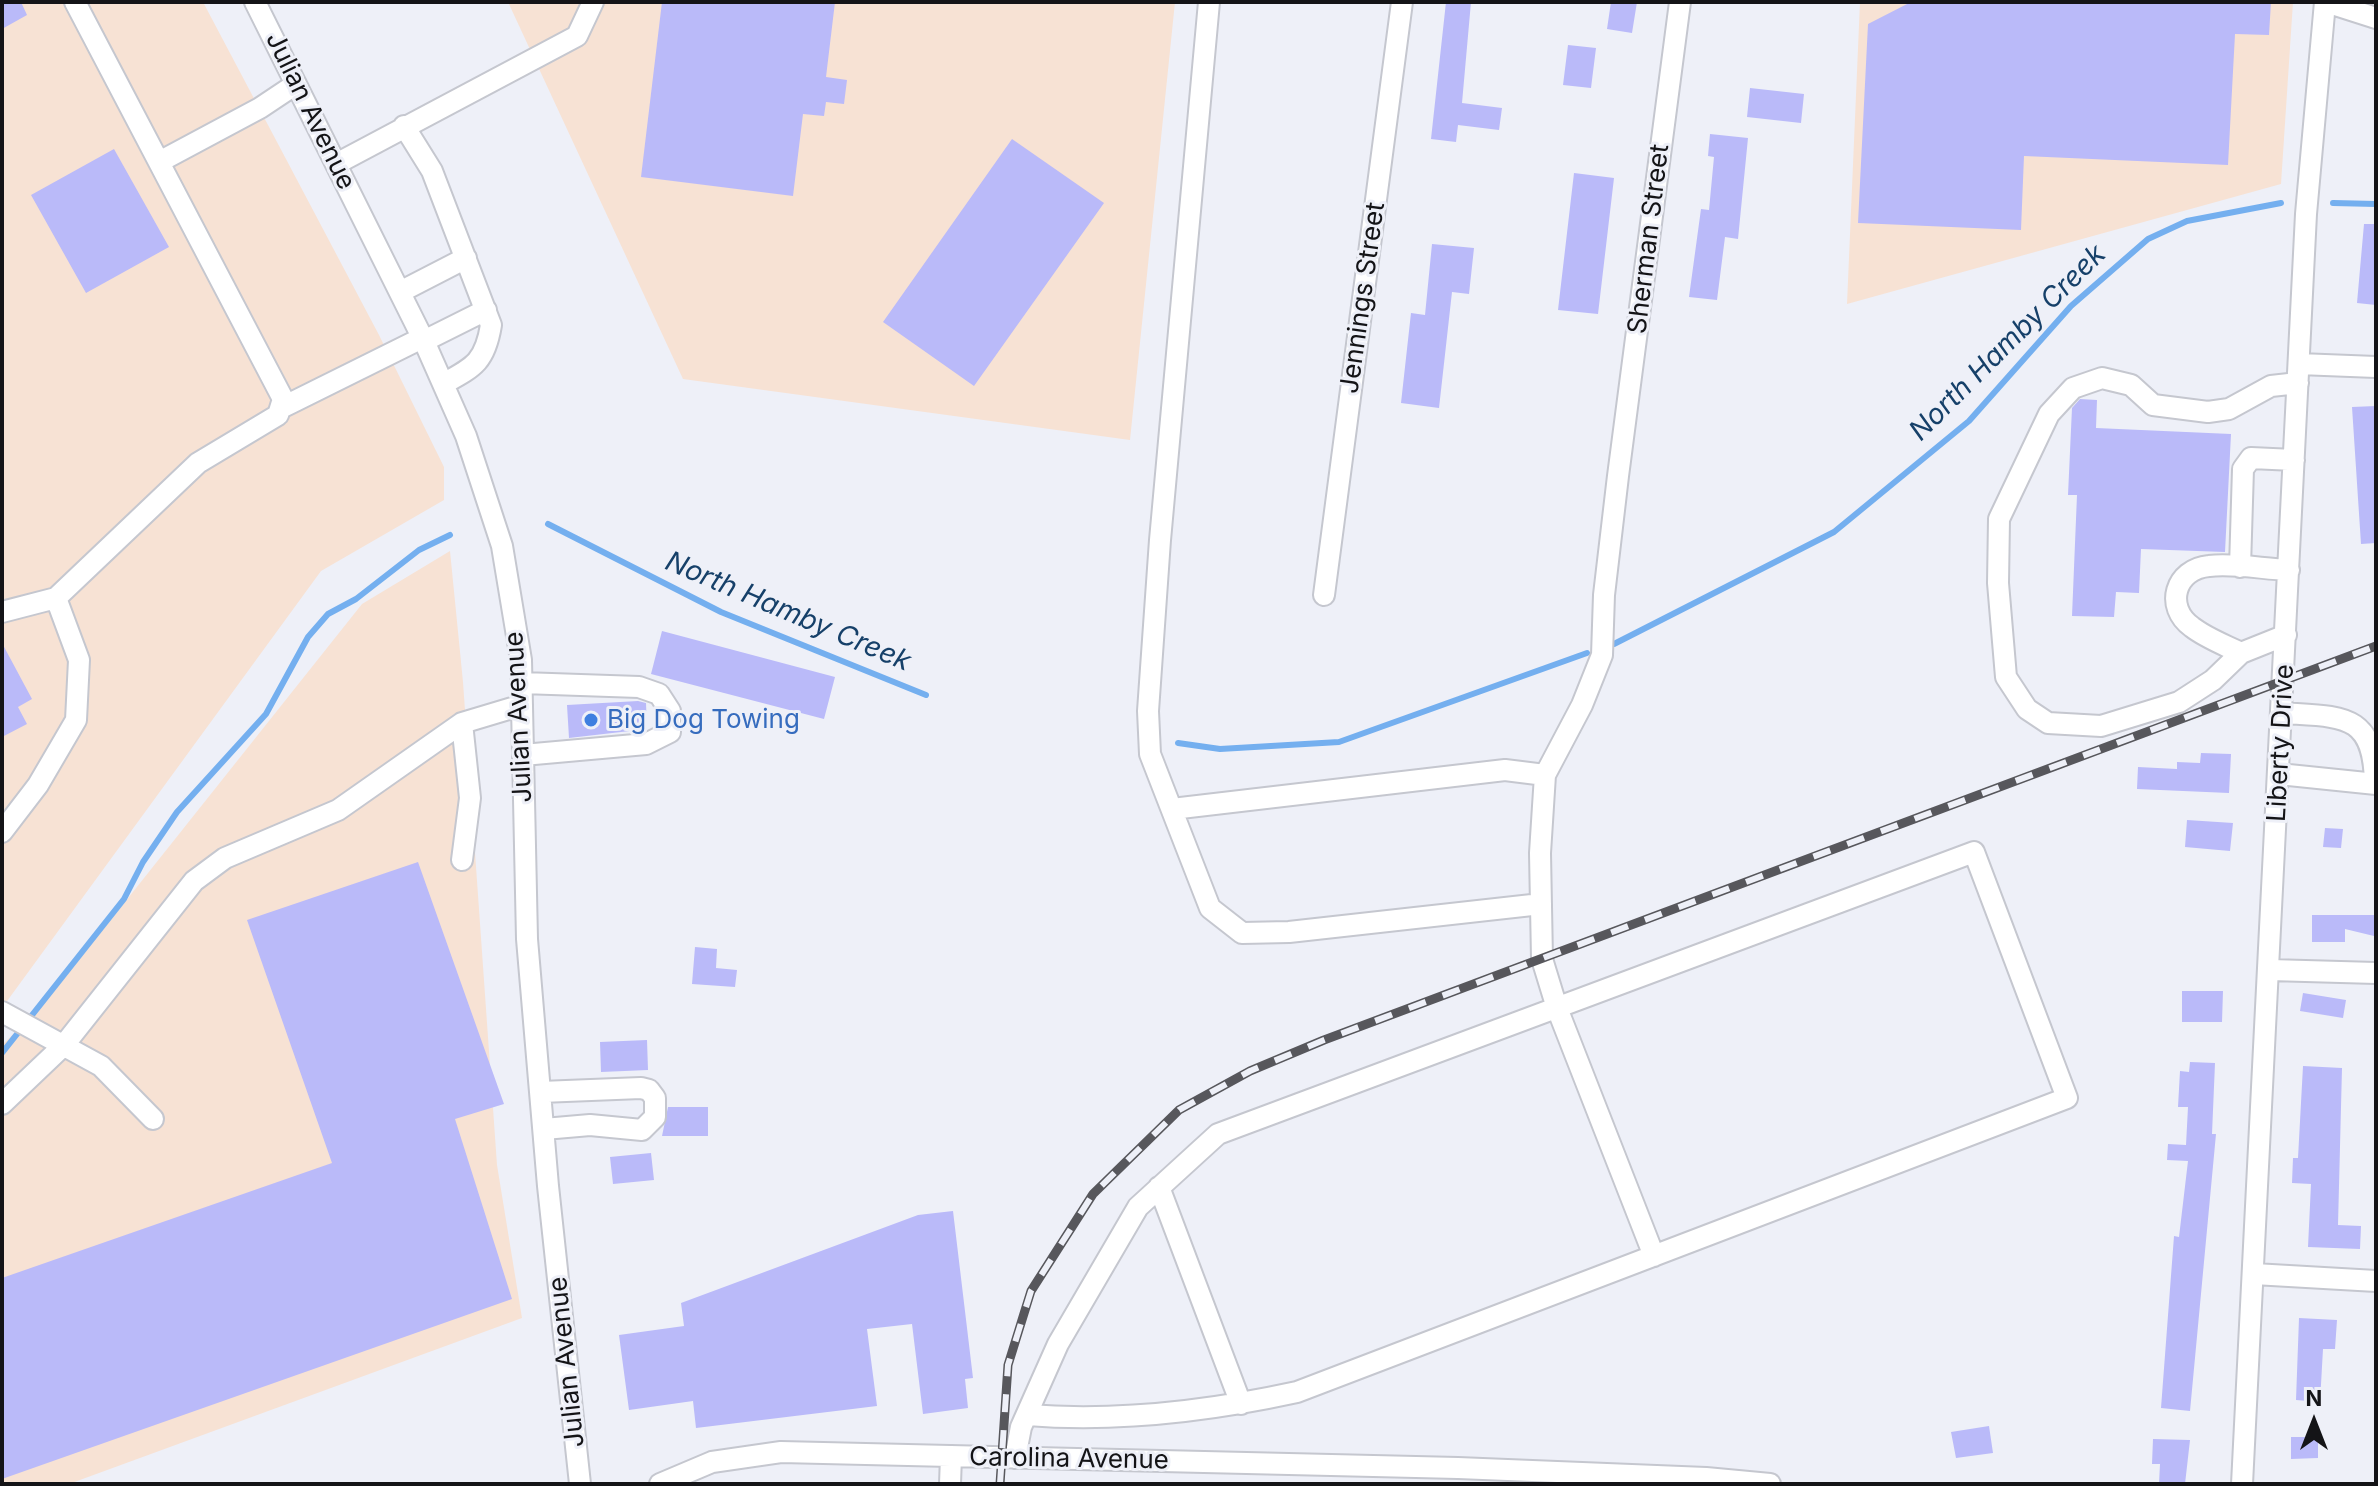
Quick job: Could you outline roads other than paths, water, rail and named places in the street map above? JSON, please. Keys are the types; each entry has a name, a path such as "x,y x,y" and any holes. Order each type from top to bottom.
{"street":[{"path":"2,612 56,598 198,463 278,415 283,407 283,399 75,2"},
{"name":"Julian Avenue","path":"255,2 423,339 466,436 502,546 522,683 527,939 580,1484"},
{"path":"336,164 577,36 593,2"},
{"path":"1209,2 1148,711 1150,754 1210,908 1242,933 1289,932 1541,904"},
{"name":"Jennings Street","path":"1324,595 1402,2"},
{"name":"Sherman Street","path":"1545,775 1582,705 1602,655 1604,595 1618,476 1680,2"},
{"path":"2326,2 2376,18"},
{"name":"Liberty Drive","path":"2242,1484 2306,214 2326,2"},
{"path":"159,162 260,108 296,84"},
{"path":"404,126 432,171 491,325 487,350 473,367 443,384"},
{"path":"400,292 466,258"},
{"path":"283,407 486,310"},
{"path":"2286,635 2241,653 2213,680 2179,702 2101,726 2048,723 2027,709 2006,677 1998,583 1999,519 2049,414 2073,388 2102,378 2131,385 2153,405 2208,412 2229,409 2298,374 2376,367"},
{"path":"2240,567 2243,469 2251,458 2294,460"},
{"path":"2241,653 2189,626 2176,605 2176,586 2185,574 2207,566 2289,570"},
{"path":"2,832 30,796 76,720 79,660 56,598"},
{"path":"522,683 639,687 659,694 670,711 670,732 646,744 523,755"},
{"path":"2,1104 64,1045 194,881 225,858 338,810 462,723 522,705"},
{"path":"2279,774 2376,784 2372,752 2362,730 2350,720 2282,713"},
{"path":"462,723 470,798 462,860"},
{"path":"1172,809 1505,770 1545,775 1540,853 1542,959 1557,1008 1654,1256"},
{"path":"1015,1458 1027,1415 1058,1344 1138,1207 1218,1134 1974,852 2067,1098 1297,1392 1241,1404 1070,1418 1027,1415"},
{"path":"2270,970 2376,973"},
{"path":"8,1014 101,1066 153,1119"},
{"path":"541,1092 641,1088 649,1090 655,1098 655,1117 642,1130 590,1125 544,1129"},
{"path":"1159,1187 1241,1404"},
{"path":"2254,1274 2376,1281"},
{"name":"Carolina Avenue","path":"660,1484 712,1462 741,1455 781,1452 1769,1484"},
{"path":"950,1484 951,1456"}],"waterway":[{"name":"North Hamby Creek","path":"1614,644 1834,532 1969,421 2071,306 2148,239 2187,221 2281,203"},
{"name":"North Hamby Creek","path":"2333,203 2376,204"},
{"name":"North Hamby Creek","path":"548,524 721,612 926,695"},
{"name":"North Hamby Creek","path":"2,1053 124,899 143,862 177,812 266,714 308,637 328,614 356,599 419,550 450,535"},
{"name":"North Hamby Creek","path":"1178,743 1220,749 1339,742 1587,653"}],"railway":[{"path":"1000,1484 1008,1365 1031,1291 1093,1194 1179,1110 1250,1071 1324,1040 2376,646"}],"place":[{"name":"Big Dog Towing","path":"591,720"}]}
